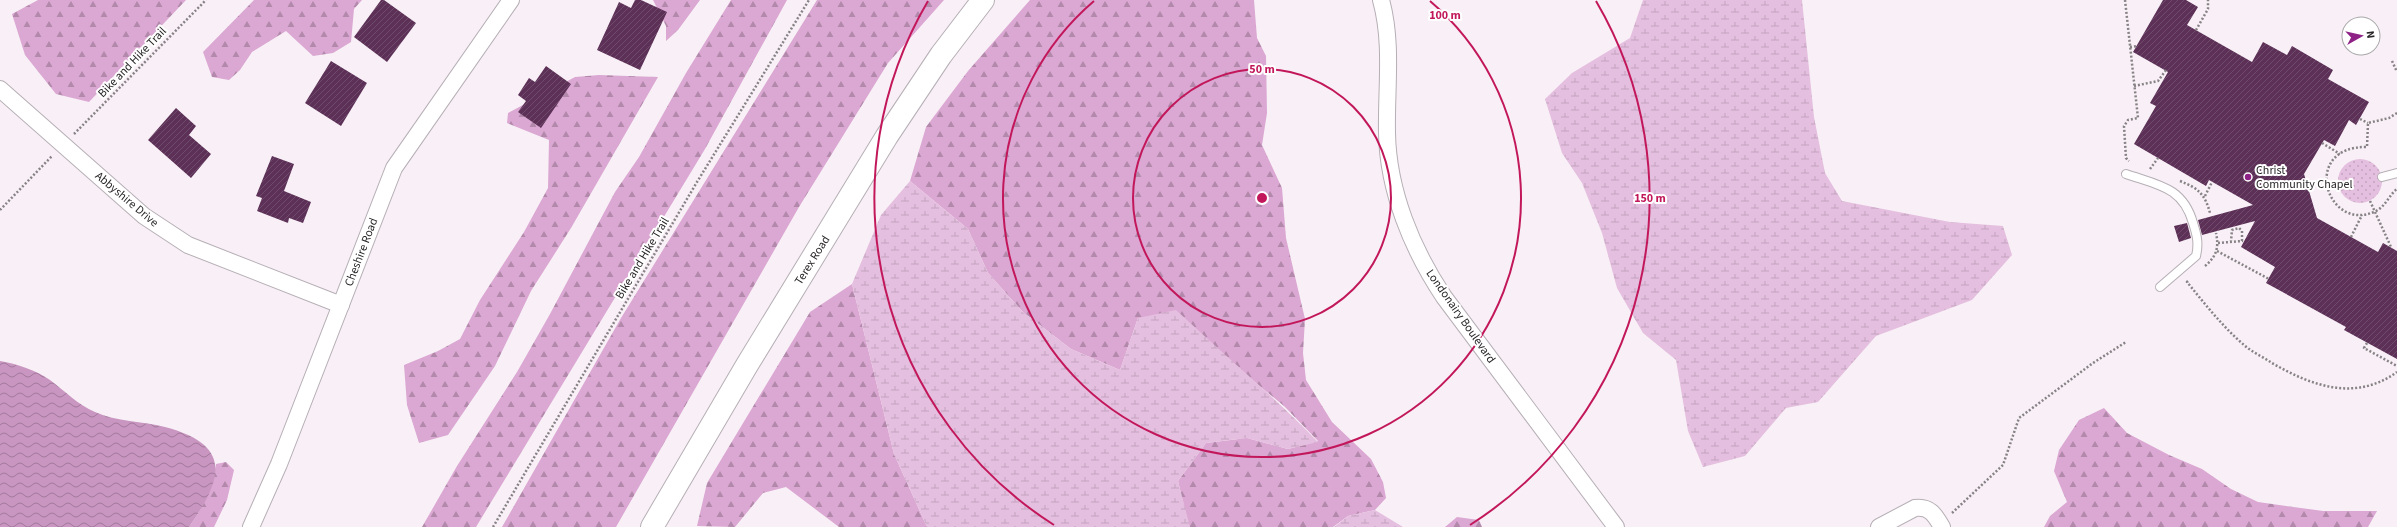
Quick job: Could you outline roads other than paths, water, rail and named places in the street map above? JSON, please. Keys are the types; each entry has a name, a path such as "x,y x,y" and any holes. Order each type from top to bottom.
{"main road":[{"name":"Terex Road","path":"652,527 747,364 887,136 941,55 983,0"}],"street":[{"name":"Cheshire Road","path":"252,527 394,168 511,0"},
{"name":"Londonairy Boulevard","path":"1381,0 1388,43 1388,152 1395,190 1410,235 1431,276 1444,297 1616,527"},
{"name":"Abbyshire Drive","path":"0,89 144,216 188,245 340,305"},
{"path":"1879,527 1915,508 1928,509 1940,524"}],"lane":[{"path":"2382,177 2397,173"},
{"path":"2126,174 2163,187 2180,196 2187,204 2198,238 2196,256 2160,287"}],"water":[{"path":"0,361 39,373 77,402 95,412 121,420 165,427 187,434 202,443 211,454 215,466 214,479 201,510 189,527 0,527"}],"place":[{"name":"Christ Community Chapel","path":"2248,177"}]}
